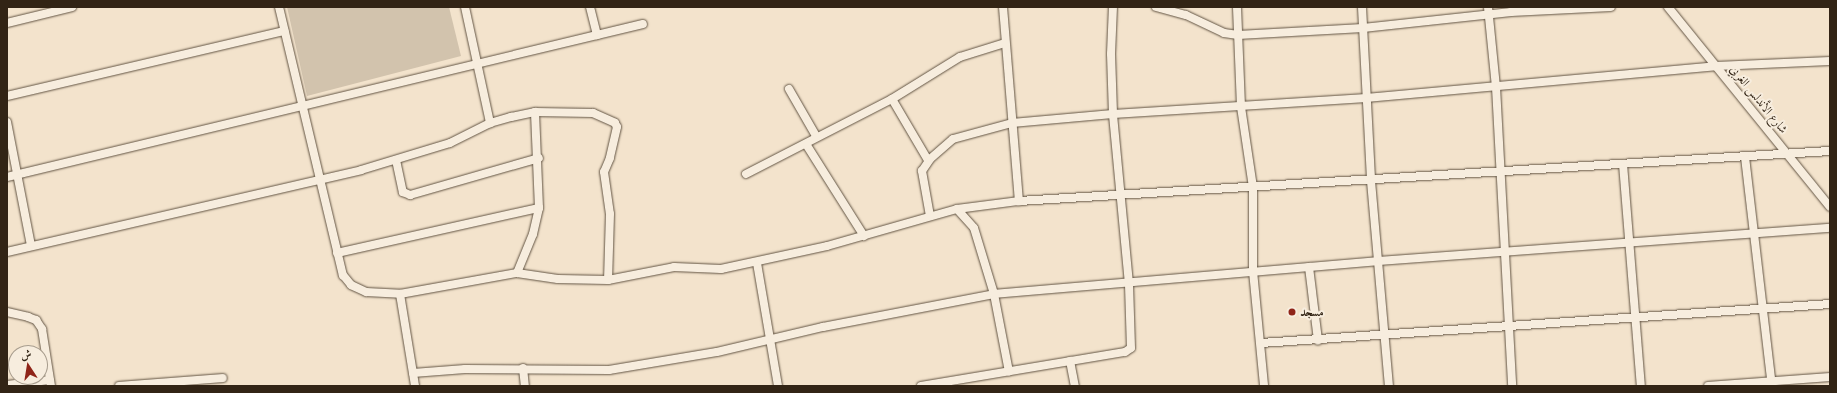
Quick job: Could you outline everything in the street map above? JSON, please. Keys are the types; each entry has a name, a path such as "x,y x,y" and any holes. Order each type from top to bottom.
{"street":[{"path":"7,23 72,7"},
{"path":"279,7 301,104 321,179 336,253 343,275 351,285 366,292 400,294 517,273 558,279 608,280 674,268 721,270 756,263 864,236 957,209 1019,201 1372,181 1622,164 1788,155 1830,151"},
{"path":"465,7 490,123"},
{"path":"590,7 596,34"},
{"path":"1003,7 1019,201"},
{"path":"921,386 1125,352 1131,348 1129,284 1113,114 1111,54 1113,7"},
{"path":"1156,7 1186,15 1224,32 1238,35 1363,28 1488,11 1612,7"},
{"path":"1237,7 1241,107 1254,187 1253,271 1264,386"},
{"path":"1362,7 1366,98 1389,386"},
{"name":"شارع الأندلس الغربي","path":"1668,7 1830,207"},
{"path":"1488,11 1496,87 1512,386"},
{"path":"7,177 301,104 643,24"},
{"path":"7,96 284,31"},
{"path":"746,174 806,144 816,136 892,99 960,57 1005,43"},
{"path":"930,216 922,172 928,160 953,139 1012,123 1113,114 1366,98 1716,66 1830,61"},
{"path":"789,89 816,136"},
{"path":"892,99 928,160"},
{"path":"517,273 533,234 539,208 539,158 535,112"},
{"path":"7,252 31,245 321,179 396,160 450,143 490,123 535,112 593,113 615,123 617,127 610,158 604,172 610,208 608,280"},
{"path":"7,122 31,245"},
{"path":"806,144 864,236"},
{"path":"1745,157 1752,234 1771,380"},
{"path":"396,160 403,192 410,195 539,158"},
{"path":"1622,164 1637,316 1641,386"},
{"path":"336,253 539,208"},
{"path":"957,209 974,228 994,294 1009,372"},
{"path":"413,373 524,368 571,371 609,370 717,352 770,339 994,294 1129,284 1253,271 1379,261 1505,253 1630,242 1830,228"},
{"path":"756,263 778,386"},
{"path":"1309,267 1318,340"},
{"path":"400,294 415,386"},
{"path":"1260,343 1386,336 1637,316 1762,310 1830,304"},
{"path":"7,312 36,320 42,329 50,383 7,385"},
{"path":"1070,361 1075,386"},
{"path":"524,368 525,386"},
{"path":"1708,386 1771,380 1830,377"},
{"path":"119,386 224,378"}],"shaded area":[{"path":"287,7 449,7 461,56 307,96"}],"place":[{"name":"مسجد","path":"1292,312"}]}
